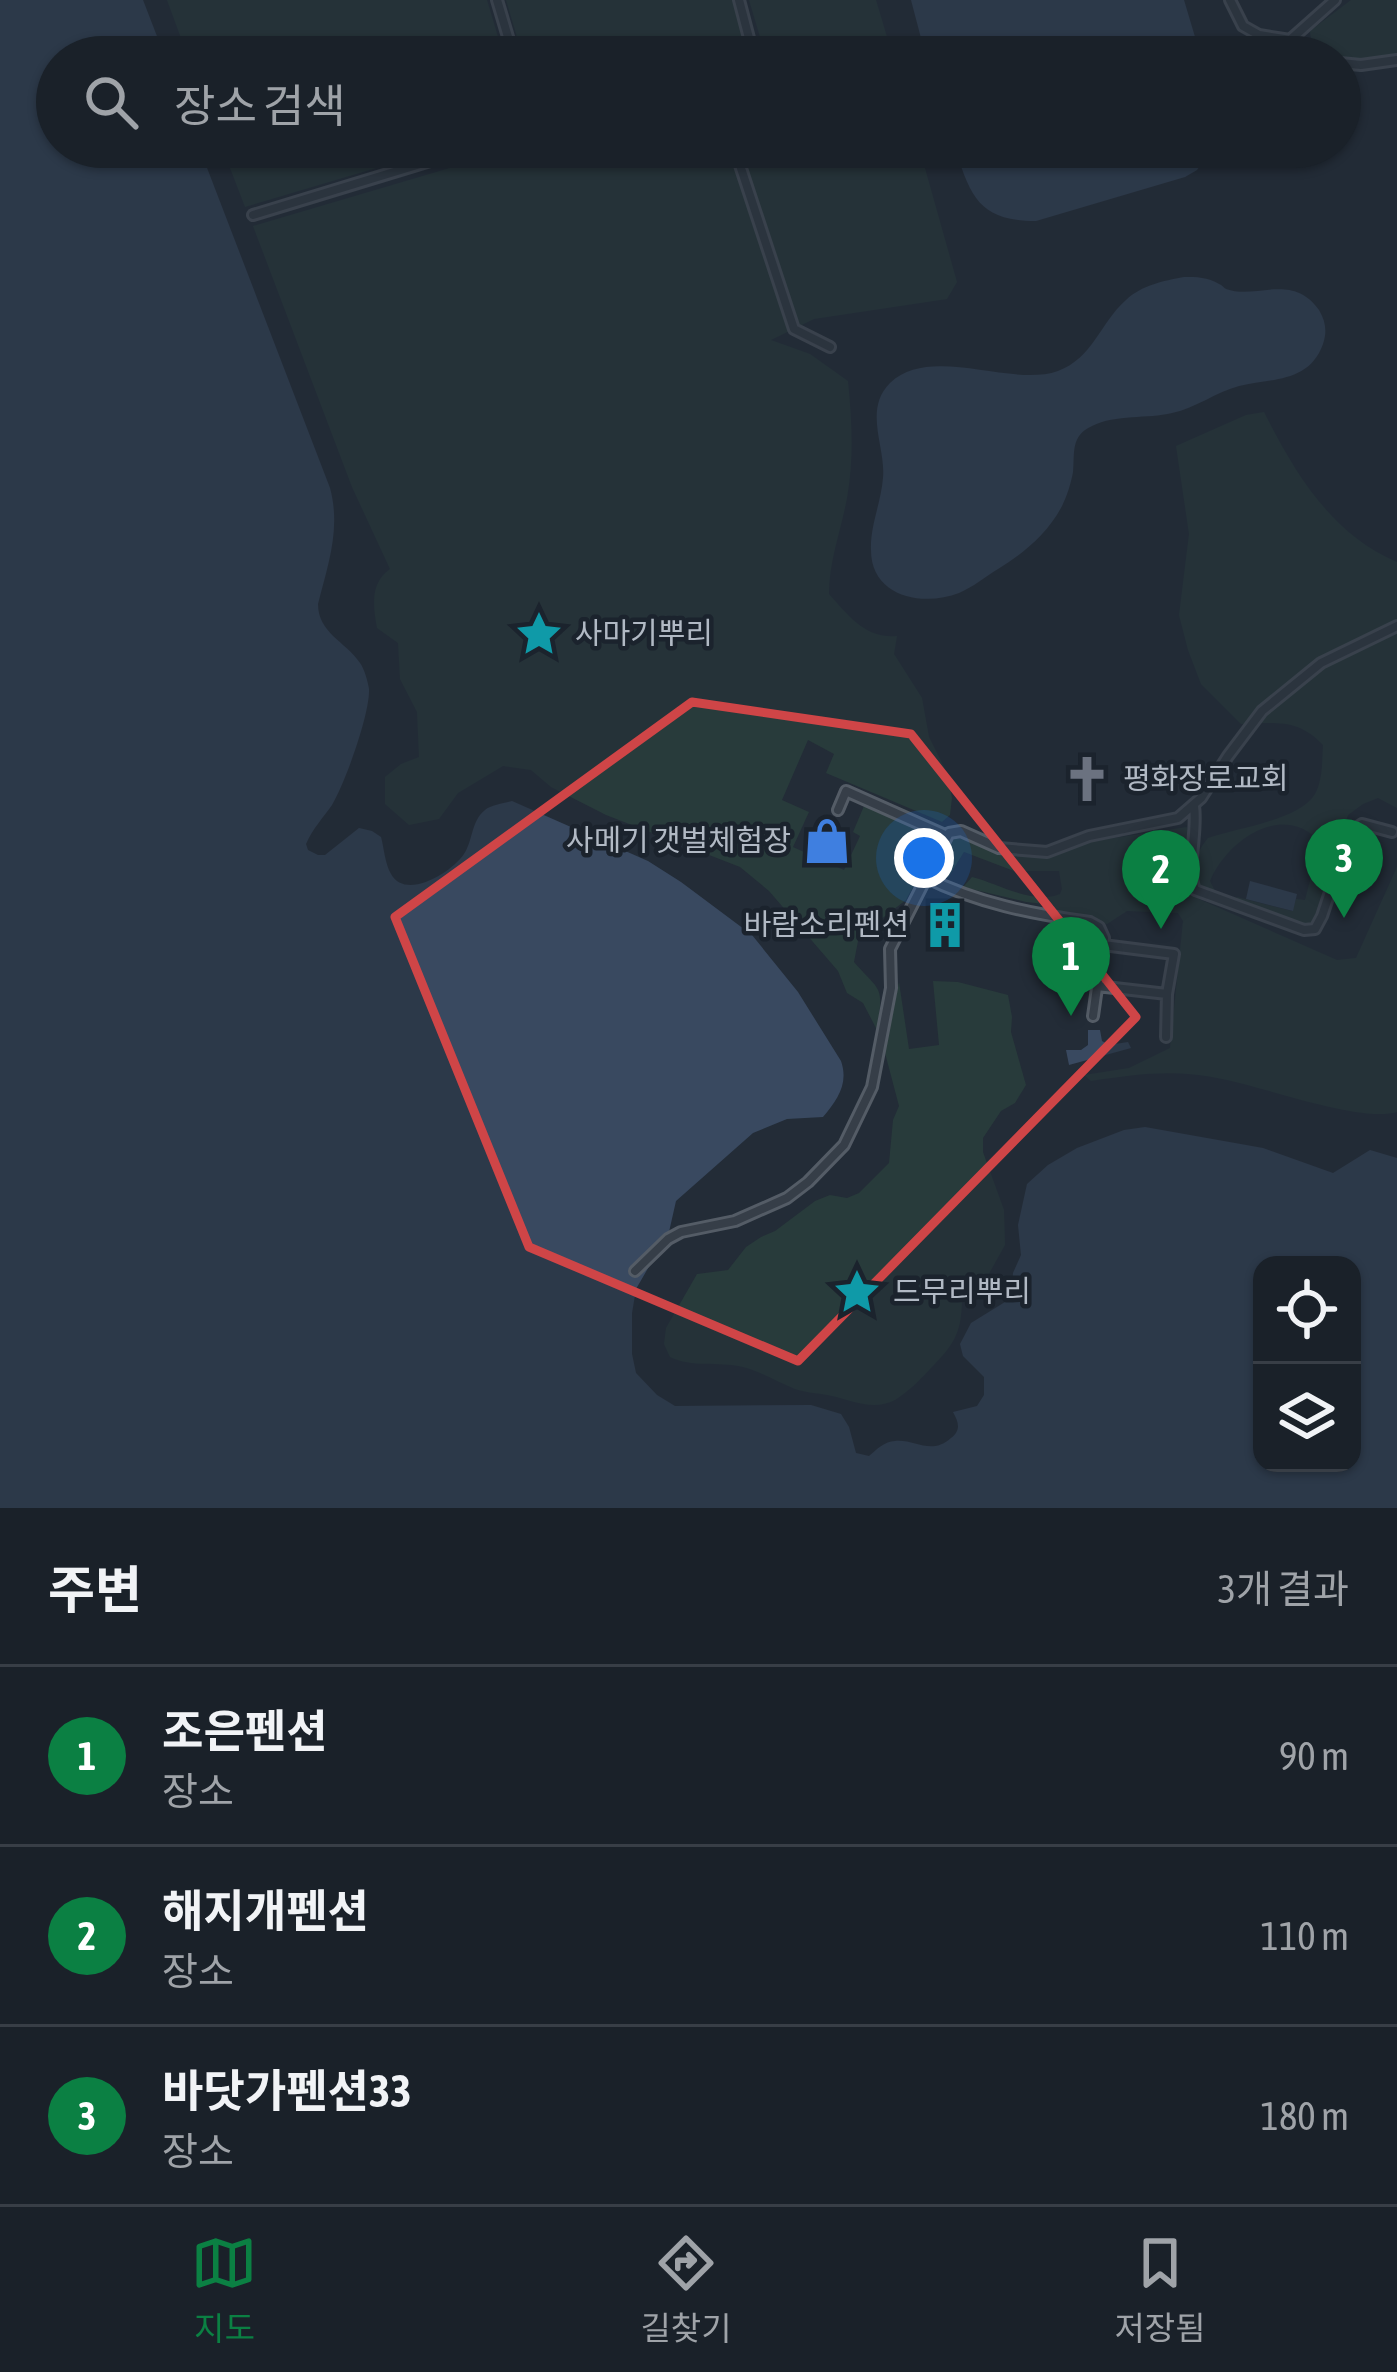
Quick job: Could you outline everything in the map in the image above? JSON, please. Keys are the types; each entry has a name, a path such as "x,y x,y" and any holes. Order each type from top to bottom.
{"lane":[{"path":"497,0 508,36"},
{"path":"739,0 748,36"},
{"path":"1230,0 1243,26 1265,36"},
{"path":"1294,36 1335,0"},
{"path":"1361,64 1397,60"},
{"path":"254,214 406,168"},
{"path":"741,168 794,328 830,347"},
{"path":"635,1271 681,1232 735,1221 787,1198 844,1145 872,1087 892,988 890,949 949,833 961,831 999,848 1048,852 1089,836 1178,818 1194,804 1262,711 1321,662 1397,626"},
{"path":"838,810 846,791 947,836"},
{"path":"1194,804 1191,879 1196,890 1304,930 1315,928 1322,916 1353,830 1362,824 1392,832"},
{"path":"925,877 996,905 1099,927 1104,938 1093,1016"},
{"path":"1103,945 1174,954 1166,1037"},
{"path":"1097,986 1167,994"}],"highlighted area":[{"path":"692,702 911,734 1136,1017 798,1361 529,1247 395,917"}],"shaded area":[{"path":"167,0 487,0 498,36 180,36"},
{"path":"506,0 732,0 742,36 517,36"},
{"path":"749,0 876,0 887,36 760,36"},
{"path":"1351,0 1397,0 1397,62 1361,61 1361,36 1311,36 1310,31"},
{"path":"230,168 376,168 245,207"},
{"path":"450,168 925,168 957,282 947,299 814,319 771,340 810,354 848,381 851,469 829,594 866,630 897,636 894,654 922,698 929,737 948,775 952,798 950,815 942,822 826,773 834,754 808,740 782,800 809,812 793,847 844,870 860,836 853,832 864,806 939,839 906,900 859,936 854,962 878,990 877,1030 863,1003 847,993 838,971 769,891 740,867 606,815 551,787 531,770 503,766 458,793 439,819 409,825 385,804 385,777 419,757 417,712 400,679 398,643 377,628 376,588 390,569 352,487 253,226"},
{"path":"1264,412 1317,499 1353,535 1397,562 1397,808 1378,798 1348,815 1310,926 1233,903 1237,897 1292,911 1296,899 1305,900 1320,842 1305,830 1273,826 1243,840 1218,866 1210,881 1215,891 1198,884 1196,871 1208,838 1296,810 1315,794 1321,776 1323,745 1314,736 1285,724 1241,724 1201,684 1179,615 1189,534 1176,446 1246,415"},
{"path":"1187,827 1190,857 1185,893 1337,960 1356,958 1397,867 1397,1112 1336,1109 1188,1074 1091,1081 1084,1075 1129,1068 1170,1048 1183,921 1178,913 1127,911 1107,924 1052,913 1054,905 963,887 972,877 1049,897 1062,889 1059,871 1014,871 964,852 948,878 933,871 956,838 1006,855 1040,857 1088,842"},
{"path":"933,981 958,982 1008,995 1011,1032 1026,1085 983,1138 983,1152 1004,1210 1005,1245 986,1279 962,1295 961,1318 952,1344 909,1390 879,1405 799,1390 743,1367 670,1357 664,1344 666,1328 697,1274 728,1270 746,1247 815,1201 859,1193 889,1163 899,1106 885,1053 899,982 909,1049 939,1045"}],"water":[{"path":"0,0 143,0 157,36 36,36 36,168 207,168 330,488 334,532 319,614 327,630 360,663 369,689 350,765 332,805 306,844 308,850 325,855 359,828 372,831 381,837 391,874 398,882 418,884 458,861 485,810 512,801 648,861 752,935 798,992 841,1061 843,1084 823,1117 787,1119 753,1133 676,1201 669,1232 636,1289 632,1313 636,1373 657,1395 675,1406 811,1405 841,1414 856,1453 869,1456 895,1441 937,1446 956,1432 953,1412 977,1406 984,1395 984,1377 963,1356 960,1344 971,1323 1005,1302 1012,1289 1021,1255 1018,1225 1027,1184 1048,1165 1077,1148 1145,1127 1263,1148 1333,1173 1370,1150 1397,1158 1397,1508 0,1508"},
{"path":"911,0 1184,0 1195,36 920,36"},
{"path":"962,168 1198,168 1185,177 1036,221 989,211"},
{"path":"1184,277 1206,279 1238,292 1297,292 1323,319 1324,340 1317,357 1299,372 1239,386 1181,411 1111,420 1085,430 1075,446 1062,506 1017,557 964,591 945,597 915,598 889,588 873,566 871,550 883,478 878,405 890,383 927,367 1018,375 1058,371 1080,358 1132,295"},
{"path":"1250,881 1297,894 1293,911 1246,899"},
{"path":"1088,1030 1100,1030 1102,1041 1109,1045 1128,1042 1131,1048 1069,1065 1066,1050 1088,1045"}],"place":[{"name":"사마기뿌리","path":"539,634"},
{"name":"평화장로교회","path":"1087,779"},
{"name":"사메기 갯벌체험장","path":"827,841"},
{"name":"바닷가펜션33","path":"1344,918"},
{"name":"바람소리펜션","path":"945,925"},
{"name":"해지개펜션","path":"1161,929"},
{"name":"조은펜션","path":"1071,1016"},
{"name":"드무리뿌리","path":"857,1292"}]}
